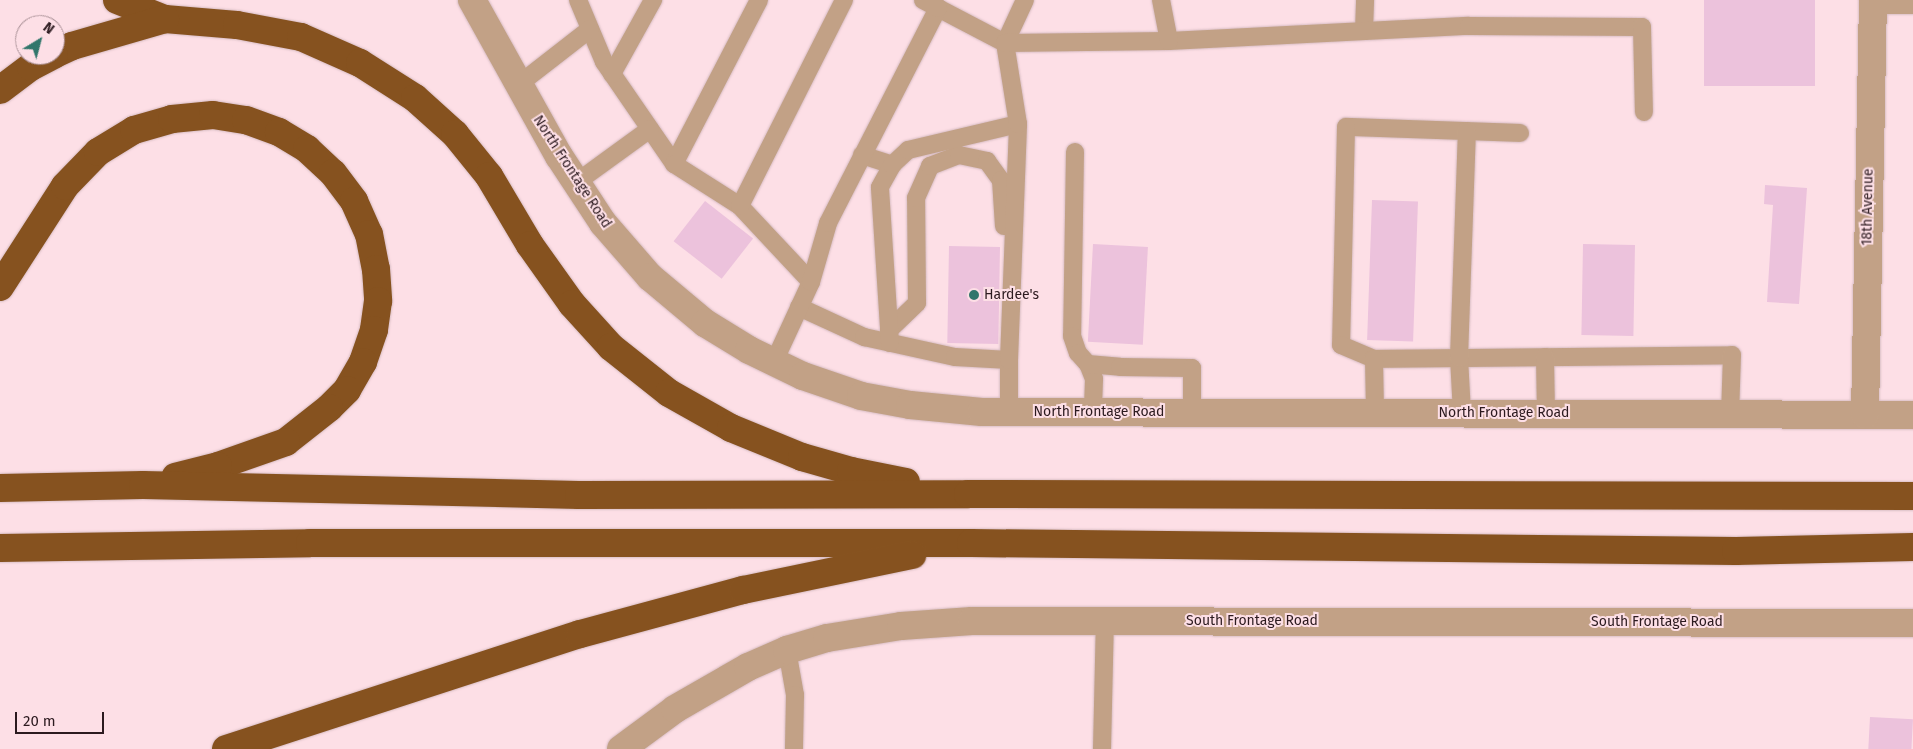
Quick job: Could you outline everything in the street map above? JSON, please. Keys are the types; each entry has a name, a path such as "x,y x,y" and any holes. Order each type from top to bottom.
{"highway":[{"path":"117,0 165,19 237,25 302,37 360,63 415,98 455,134 488,176 530,245 572,304 611,347 669,394 731,428 802,457 852,471 968,494"},
{"path":"65,50 165,19"},
{"path":"0,90 35,65"},
{"path":"0,288 65,186 98,152 134,130 172,119 213,116 246,120 279,132 307,149 333,173 354,201 369,234 376,269 378,301 374,330 366,354 346,390 329,408 286,442 218,466 144,485"},
{"path":"0,488 144,485 579,496 968,494 1913,496"},
{"path":"0,548 310,543 971,543 1736,551 1913,547"},
{"path":"226,749 580,634 743,590 971,543"}],"street":[{"name":"North Frontage Road","path":"472,0 518,85 603,223 650,277 705,323 749,350 803,376 861,396 910,405 1010,412 1913,415"},
{"name":"18th Avenue","path":"1865,415 1873,2"},
{"name":"South Frontage Road","path":"621,749 674,709 748,667 787,650 827,638 901,626 972,620 1913,623"}],"lane":[{"path":"578,0 604,62 674,164 740,206 811,282"},
{"path":"612,74 653,0"},
{"path":"674,164 759,0"},
{"path":"740,206 844,0"},
{"path":"1010,412 1009,360 1018,124 1005,43 1025,0"},
{"path":"1161,0 1169,41"},
{"path":"1364,31 1365,0"},
{"path":"1873,2 1913,5"},
{"path":"774,362 811,282 828,223 862,155 931,4 1005,43 1169,41 1469,26 1642,27 1644,112"},
{"path":"518,85 590,29"},
{"path":"890,336 880,187 892,165 908,150 1018,124"},
{"path":"1520,133 1346,128 1341,345 1374,359 1732,355 1730,414"},
{"path":"577,182 650,129"},
{"path":"1462,413 1460,358 1467,131"},
{"path":"1075,152 1072,336 1078,353 1088,364 1094,379 1093,412"},
{"path":"890,336 917,303 916,198 930,166 959,154 987,161 1001,180 1004,226 1013,241"},
{"path":"862,155 892,165"},
{"path":"799,307 864,337 890,336 955,357 1009,360"},
{"path":"1545,357 1546,414"},
{"path":"1374,359 1375,413"},
{"path":"1088,364 1120,367 1192,368 1192,413"},
{"path":"1102,749 1105,621"},
{"path":"787,650 795,695 794,749"}],"building":[{"path":"1704,0 1815,0 1815,86 1704,86"},
{"path":"1765,185 1807,188 1799,304 1767,302 1773,205 1764,204"},
{"path":"1372,200 1418,202 1413,342 1367,340"},
{"path":"705,201 753,239 722,279 674,241"},
{"path":"1093,244 1148,247 1143,345 1088,342"},
{"path":"1583,244 1635,245 1633,336 1581,335"},
{"name":"Hardee's","path":"949,246 1000,247 998,344 947,343"},
{"path":"1870,717 1913,719 1911,749 1868,749"}],"place":[{"name":"Hardee's","path":"974,295"}]}
